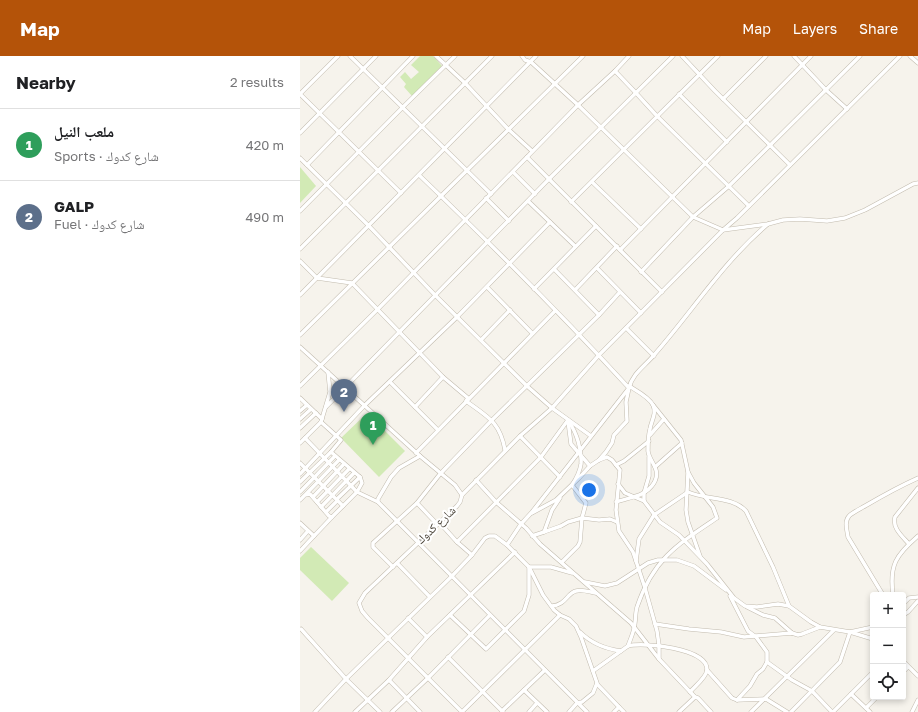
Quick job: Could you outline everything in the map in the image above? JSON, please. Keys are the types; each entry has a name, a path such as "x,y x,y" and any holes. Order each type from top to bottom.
{"street":[{"path":"338,56 300,94 401,193"},
{"path":"350,56 491,194"},
{"path":"300,133 376,56"},
{"path":"307,164 413,56"},
{"path":"436,56 487,105 508,129 532,151"},
{"path":"300,211 454,56"},
{"path":"300,248 492,56"},
{"path":"522,56 531,62 578,105 693,217 723,230 768,224 783,220 827,220 845,218 865,210 913,184 918,183"},
{"path":"300,295 536,56"},
{"path":"300,335 583,56"},
{"path":"300,386 378,309 532,151 578,105 615,72 629,56"},
{"path":"326,407 549,179 673,56"},
{"path":"682,56 699,75 790,165"},
{"path":"571,202 678,94 718,56"},
{"path":"723,99 766,56"},
{"path":"794,56 826,90 847,109"},
{"path":"620,250 811,56"},
{"path":"641,272 693,217 729,186 860,56"},
{"path":"462,495 505,450 552,408 599,355 723,230 900,56"},
{"path":"910,56 918,63"},
{"path":"615,72 636,92 657,116 749,206"},
{"path":"678,94 727,142"},
{"path":"527,157 662,292"},
{"path":"300,158 527,386 552,408 591,436"},
{"path":"513,172 535,194"},
{"path":"419,175 534,289 629,387 649,400 681,440 688,472 686,510 692,534 701,557"},
{"path":"592,182 641,229"},
{"path":"486,198 509,221"},
{"path":"528,201 575,246"},
{"path":"300,474 365,406 457,317 550,222"},
{"path":"531,513 556,500 606,452 612,443 614,435 627,421 626,402 629,387 634,375 654,356 731,260 768,224"},
{"path":"534,289 596,226"},
{"path":"575,290 616,246"},
{"path":"300,261 317,278 352,283 443,377 468,398 466,401"},
{"path":"597,268 641,313"},
{"path":"554,269 599,315"},
{"path":"487,287 532,333"},
{"path":"393,567 373,547 373,543 416,503 440,474 492,420 599,315 620,292"},
{"path":"481,340 510,310"},
{"path":"416,453 555,311"},
{"path":"626,328 654,356"},
{"name":"شارع كدوك","path":"300,347 416,453 455,485 462,495 457,506 365,592 359,603 365,615 462,712"},
{"path":"300,443 322,421 330,392 328,372"},
{"path":"415,407 443,377"},
{"path":"390,382 438,430"},
{"path":"507,545 521,524 579,454 629,387"},
{"path":"300,482 331,452 341,440 316,413 301,400"},
{"path":"466,401 492,420 498,428 505,450"},
{"path":"300,411 307,405"},
{"path":"653,405 654,413 649,438 649,476 644,493 644,501 660,522 679,535 701,557 734,598 745,606 763,615 775,618 792,634"},
{"path":"300,419 311,409"},
{"path":"300,428 316,413"},
{"path":"616,465 624,461 649,438 664,419"},
{"path":"568,420 570,444 590,466"},
{"path":"568,420 577,437 581,466 572,485"},
{"path":"456,542 541,457 568,420"},
{"path":"300,436 320,453 357,492 378,502 395,521 418,542 587,712"},
{"path":"520,436 560,476"},
{"path":"655,467 682,443"},
{"path":"300,550 357,492 362,484 360,477 331,452"},
{"path":"616,502 628,498 635,498 644,493 654,483 656,476 655,467 649,454"},
{"path":"332,517 310,494 305,495 300,492 335,456"},
{"path":"378,502 378,499 399,468 420,456"},
{"path":"598,460 607,457 612,460 620,470 616,502 617,522 619,531 632,552 645,588 659,645 658,660"},
{"path":"300,500 339,460"},
{"path":"300,463 343,506"},
{"path":"313,497 344,464"},
{"path":"317,502 349,469"},
{"path":"321,507 354,472"},
{"path":"593,671 628,646 635,627 636,613 645,588 662,560 669,552 684,540 717,518 713,507 694,483 688,472"},
{"path":"326,512 360,477"},
{"path":"881,592 848,537 846,528 847,521 850,516 858,510 918,478"},
{"path":"476,480 496,502 532,536 635,627 658,660 711,712"},
{"path":"618,484 625,493 644,501"},
{"path":"562,562 580,542 582,518 586,503 572,485"},
{"path":"909,544 894,526 894,521 895,517 918,488"},
{"path":"544,532 552,510 566,491"},
{"path":"688,492 700,497 712,497 742,506 746,511 773,567 789,606"},
{"path":"636,562 639,539 654,515 688,492"},
{"path":"416,503 456,542 472,555"},
{"path":"532,536 582,518 599,520 610,519 617,522"},
{"path":"300,523 314,536"},
{"path":"304,546 301,538 308,531"},
{"path":"315,712 346,679 452,576 472,555 485,538 489,536 495,536 515,552 529,567 543,595 552,606 560,615 569,619 586,638 607,648 621,652"},
{"path":"893,592 891,580 893,565 904,548 918,536"},
{"path":"355,712 389,680 427,637 450,614 515,552"},
{"path":"584,581 605,586 617,583 638,568 648,563 662,560 676,560 694,566 716,584 728,591 748,631 756,637 767,652 767,662 763,669 737,700"},
{"path":"397,563 430,597"},
{"path":"529,567 551,567 577,575"},
{"path":"450,614 486,649 524,611 529,595 529,567"},
{"path":"552,606 561,604 577,590 597,593"},
{"path":"906,601 909,598 918,597"},
{"path":"906,613 918,601"},
{"path":"745,606 757,607 778,604 789,606 820,627 850,632 870,638"},
{"path":"392,712 490,615"},
{"path":"462,712 560,615"},
{"path":"408,618 427,637"},
{"path":"655,624 721,632 744,637 792,634 798,635 820,627"},
{"path":"576,626 597,684 624,712"},
{"path":"850,632 870,628"},
{"path":"300,629 346,679 380,712"},
{"path":"751,712 834,630"},
{"path":"791,712 840,662 850,632"},
{"path":"628,646 647,644 688,651 706,665 707,670 732,698 737,700 765,699 787,712"},
{"path":"448,657 503,712 545,670"},
{"path":"767,662 787,677 812,691 832,712 870,675"},
{"path":"906,664 918,676"},
{"path":"690,692 704,676 707,670"},
{"path":"389,680 420,712"},
{"path":"569,712 578,703 582,702 593,693 597,684"},
{"path":"524,690 547,712"},
{"path":"851,694 870,712"},
{"path":"679,712 695,697"},
{"path":"866,708 874,700"},
{"path":"917,702 918,708"},
{"path":"912,712 917,702"},
{"path":"529,712 537,703"},
{"path":"614,712 619,707"}],"green space":[{"path":"420,56 433,56 442,66 412,96 404,87 406,84 400,77 405,72 411,79 419,72 411,65"},
{"path":"300,167 316,186 300,203"},
{"path":"367,413 405,451 379,477 341,438"},
{"path":"311,547 349,583 332,601 300,570 300,558"}],"place":[{"name":"GALP","path":"344,412"},
{"name":"ملعب النيل","path":"373,445"}]}
